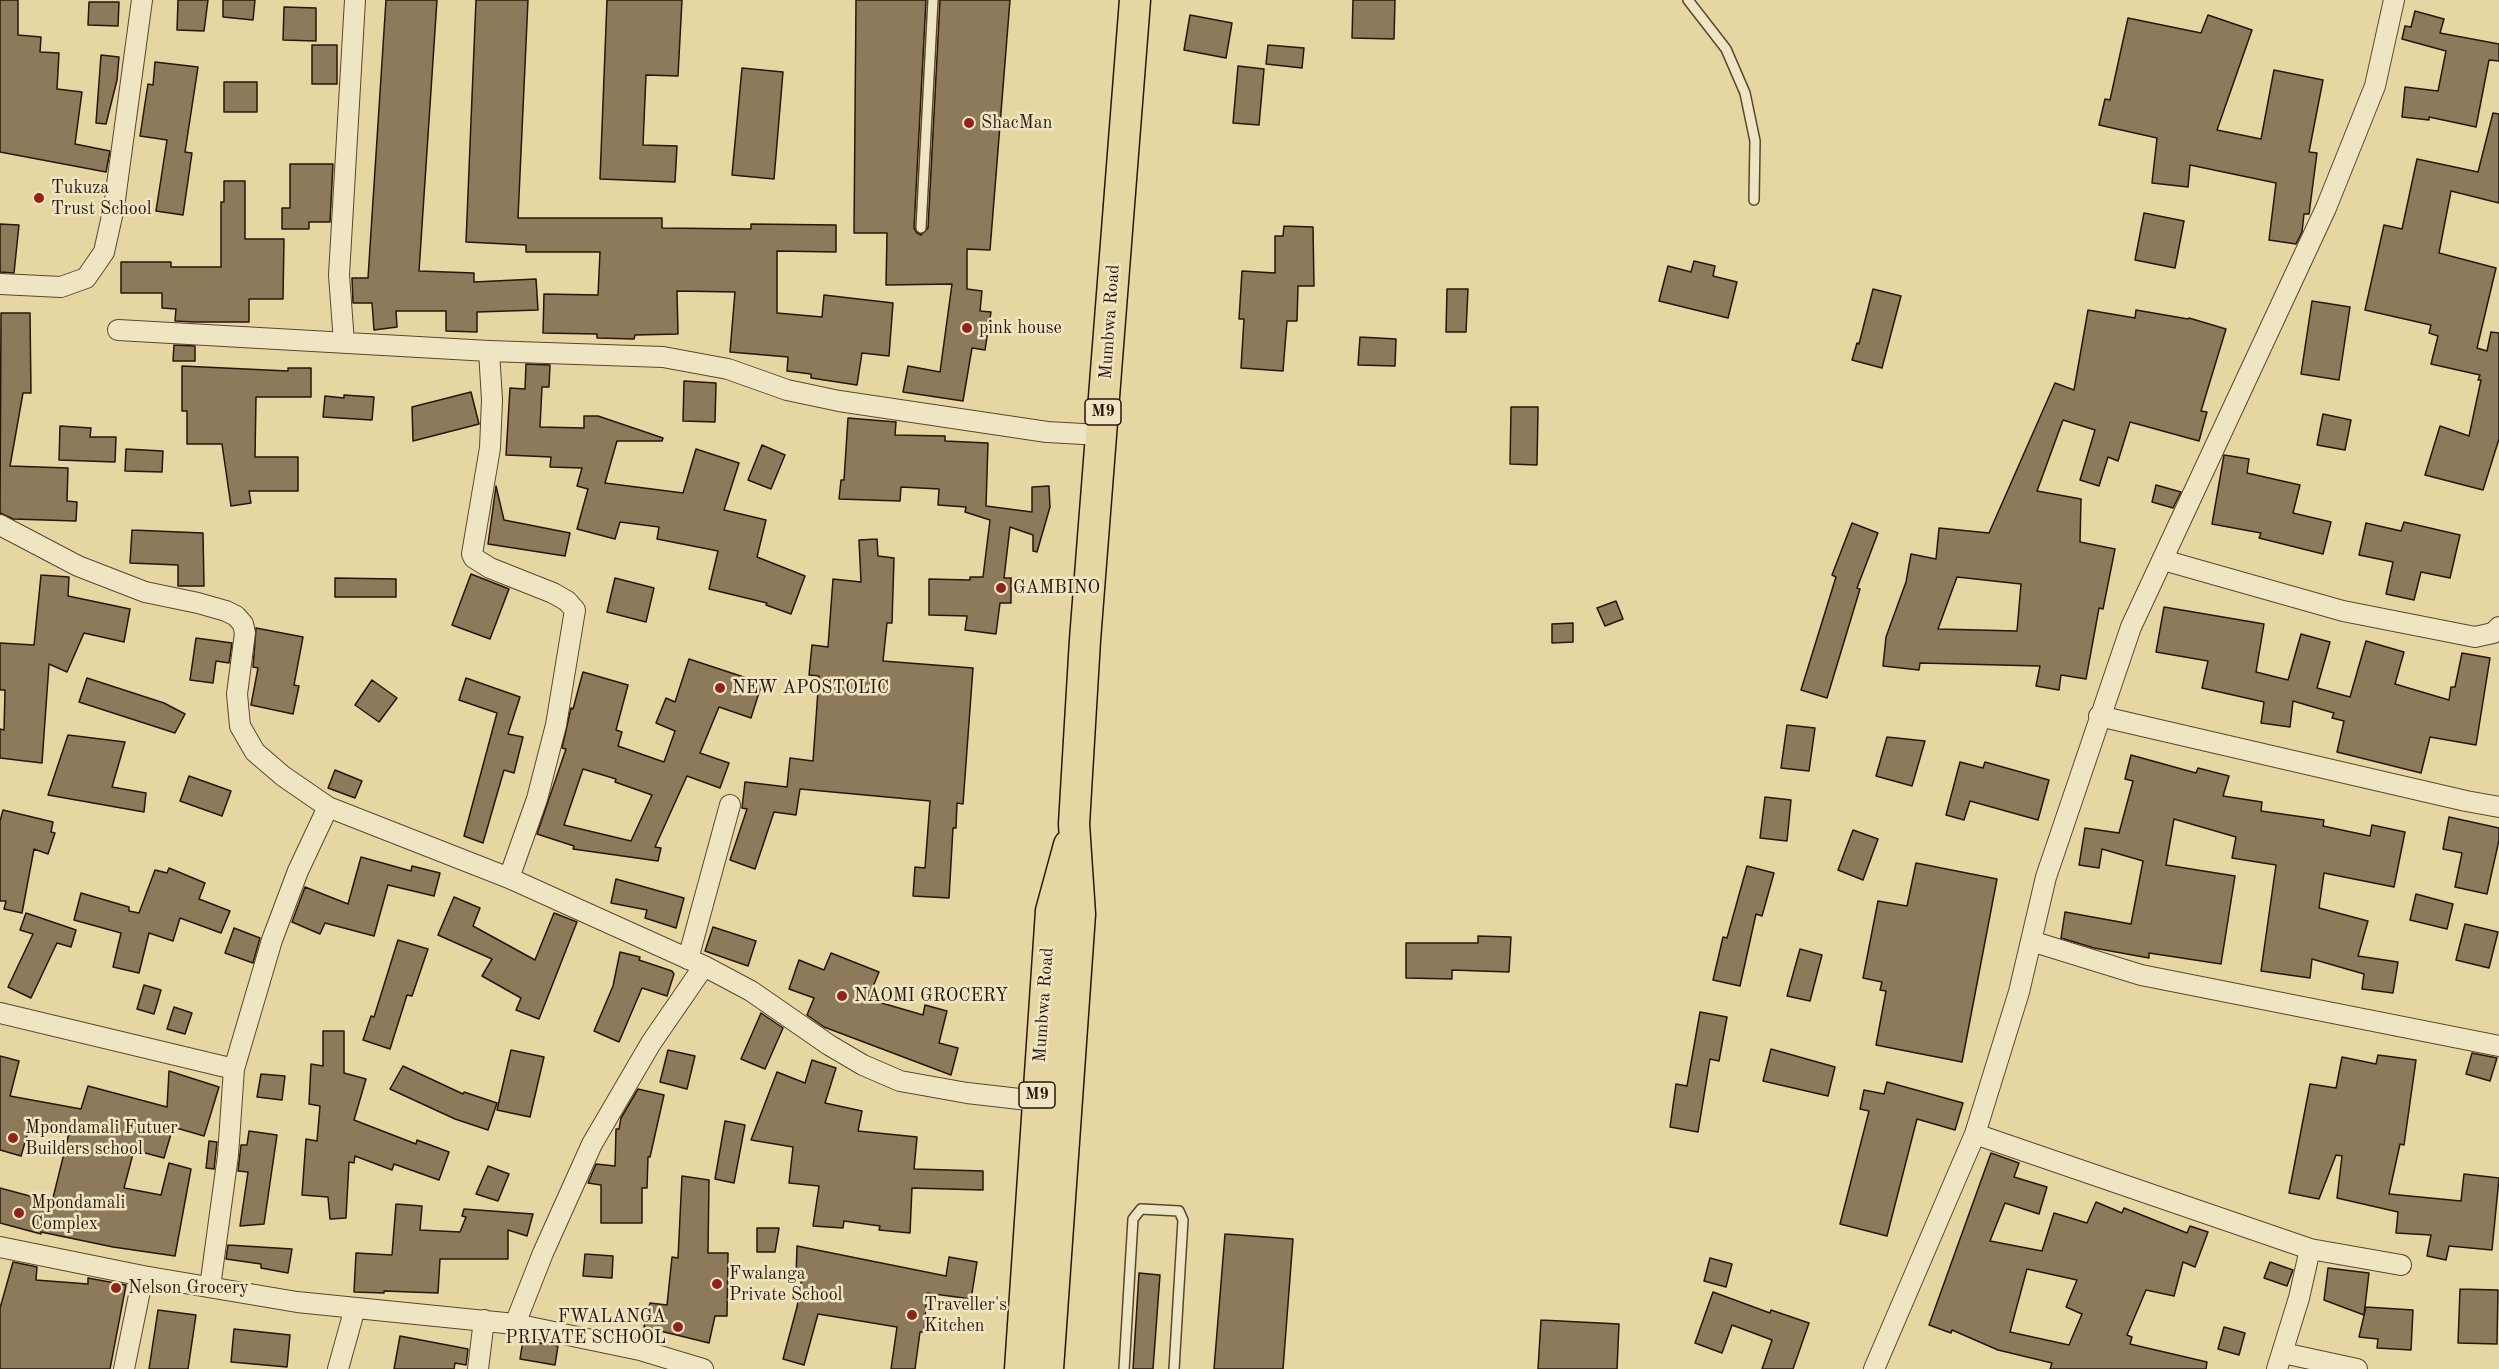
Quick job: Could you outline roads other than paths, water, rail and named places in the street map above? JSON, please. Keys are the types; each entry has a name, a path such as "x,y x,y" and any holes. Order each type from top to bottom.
{"main road":[{"name":"Mumbwa Road","path":"1048,1369 1080,914 1074,824 1085,640 1135,0"},
{"name":"Mumbwa Road","path":"1020,1369 1051,911 1074,824"}],"street":[{"path":"0,284 61,287 86,278 104,252 114,207 142,0"},
{"path":"345,343 339,275 355,0"},
{"path":"1874,1369 1975,1134 2019,992 2046,877 2131,627 2326,208 2375,86 2394,0"},
{"path":"118,330 489,351 663,357 728,369 787,390 839,401 1025,429 1101,435"},
{"path":"489,351 492,400 490,448 472,554 474,558 490,567 553,593 567,601 575,610 556,725 537,799 509,878"},
{"path":"0,525 78,566 145,592 198,603 236,616 243,624 245,633 237,694 240,726 255,752 283,776 328,807 509,878 696,962 751,991 829,1045 863,1065 900,1081 967,1093 1037,1101"},
{"path":"2163,560 2343,611 2475,637 2493,633 2499,627"},
{"path":"2099,716 2499,807"},
{"path":"515,1324 543,1253 592,1144 696,962 730,806"},
{"path":"210,1287 228,1155 234,1069 272,940 298,871 328,807"},
{"path":"2031,941 2141,975 2499,1046"},
{"path":"0,1013 234,1069"},
{"path":"1975,1134 2310,1249 2401,1265"},
{"path":"0,1247 144,1276 297,1302 515,1324 640,1350 703,1369"},
{"path":"2310,1249 2280,1361 2357,1369"},
{"path":"124,1369 144,1276"},
{"path":"338,1369 355,1308"},
{"path":"478,1369 484,1320"}],"lane":[{"path":"921,228 933,0"},
{"path":"1688,0 1726,49 1745,93 1755,141 1754,200"},
{"path":"1124,1369 1133,1220 1141,1209 1179,1211 1183,1220 1174,1369"}],"place":[{"name":"ShacMan","path":"969,123"},
{"name":"Tukuza Trust School","path":"39,198"},
{"name":"pink house","path":"967,328"},
{"name":"GAMBINO","path":"1001,588"},
{"name":"NEW APOSTOLIC","path":"720,688"},
{"name":"NAOMI GROCERY","path":"842,996"},
{"name":"Mpondamali Futuer Builders school","path":"13,1138"},
{"name":"Mpondamali Complex","path":"19,1213"},
{"name":"Fwalanga Private School","path":"717,1284"},
{"name":"Nelson Grocery","path":"116,1288"},
{"name":"Traveller's Kitchen","path":"912,1315"},
{"name":"FWALANGA PRIVATE SCHOOL","path":"678,1327"}]}
